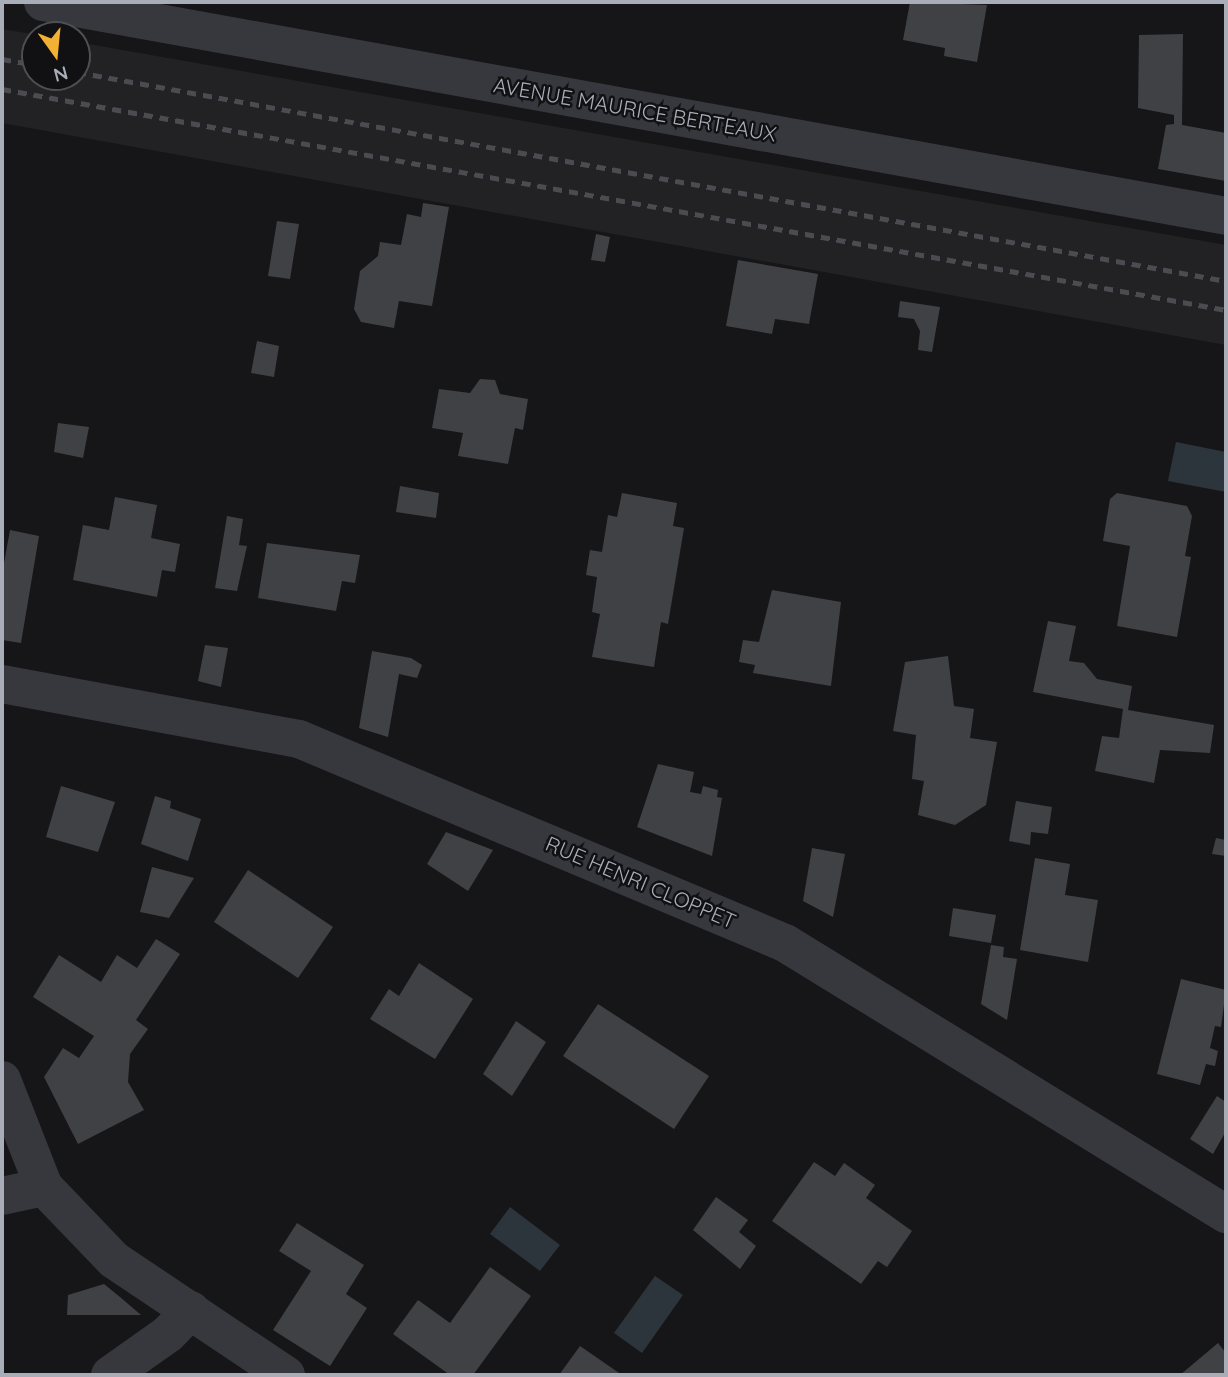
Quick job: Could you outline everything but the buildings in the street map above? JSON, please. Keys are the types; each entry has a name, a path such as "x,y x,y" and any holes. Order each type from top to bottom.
{"street":[{"name":"AVENUE MAURICE BERTEAUX","path":"43,2 1226,216"},
{"name":"RUE HENRI CLOPPET","path":"2,684 299,739 785,943 1226,1214"},
{"path":"2,1080 44,1187 114,1260 286,1375"},
{"path":"2,1196 44,1187"},
{"path":"110,1375 168,1334 191,1310"}],"shaded area":[{"path":"2,29 21,32 21,91 91,91 91,44 1226,245 1226,345 2,123"},
{"path":"1176,442 1226,452 1226,492 1168,481"},
{"path":"510,1207 560,1245 540,1271 490,1234"},
{"path":"655,1276 683,1295 642,1353 614,1333"}],"railway":[{"path":"2,59 21,62"},
{"path":"91,75 1226,281"},
{"path":"2,89 1226,310"}]}
